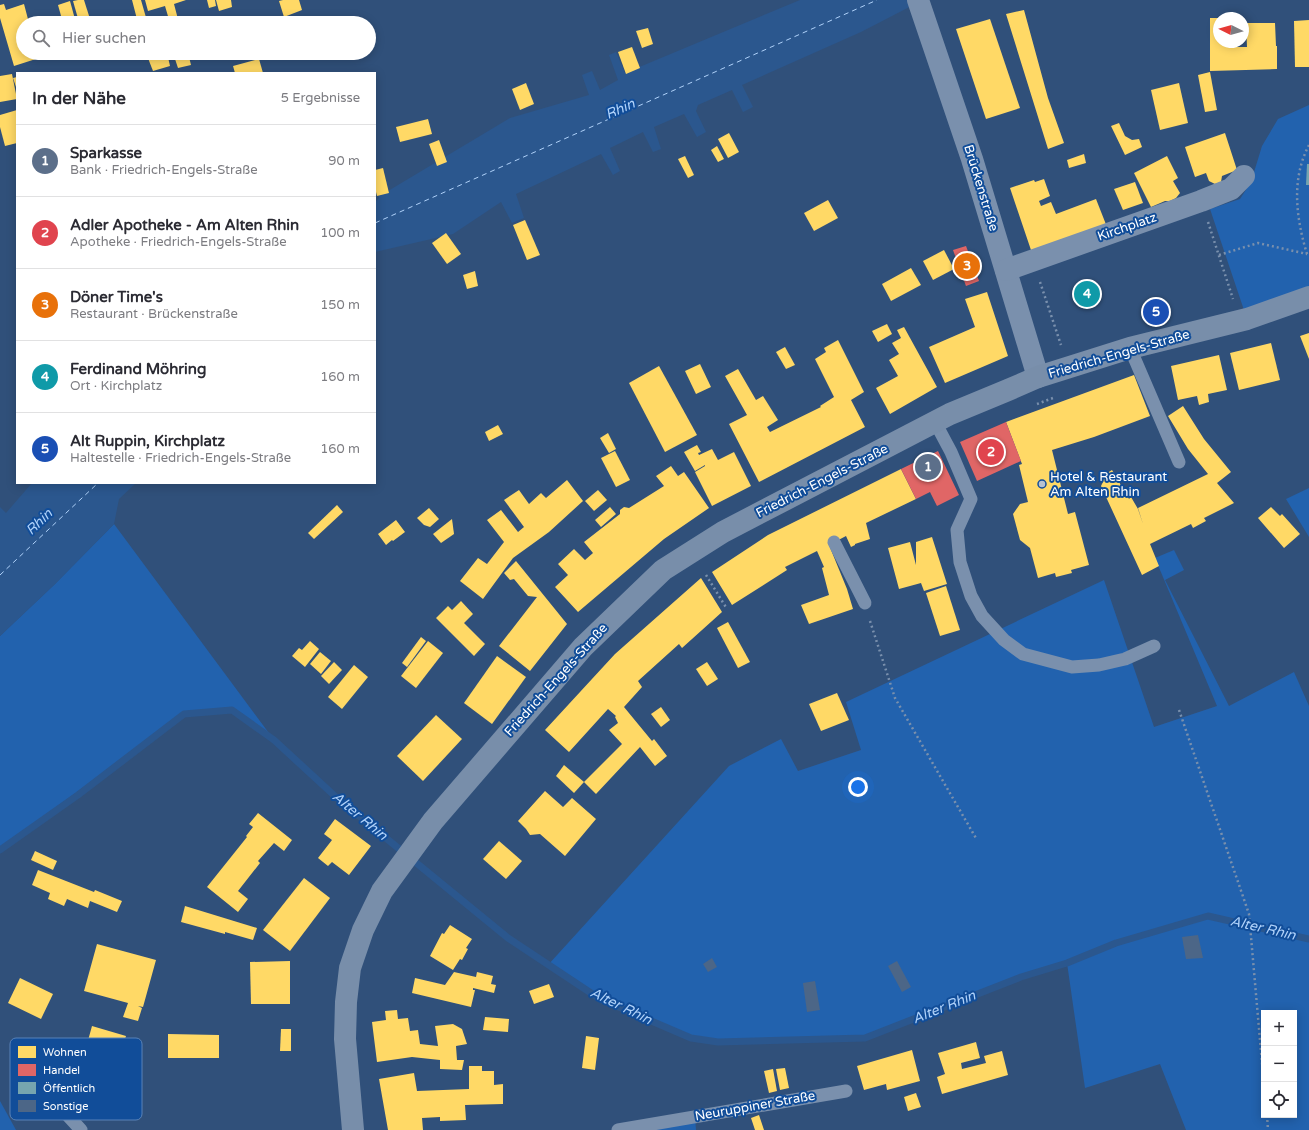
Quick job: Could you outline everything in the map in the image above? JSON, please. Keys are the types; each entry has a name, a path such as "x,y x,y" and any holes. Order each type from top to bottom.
{"main road":[{"name":"Friedrich-Engels-Straße","path":"353,1130 345,1039 346,1002 350,968 363,930 382,891 433,821 583,647 663,570 723,532 950,414 1038,377 1130,348 1240,320 1309,297"}],"street":[{"name":"Brückenstraße","path":"918,0 972,159 1038,377"},
{"name":"Kirchplatz","path":"1006,270 1201,201 1231,188 1244,176"}],"lane":[{"path":"1130,348 1179,462"},
{"path":"934,422 951,452 971,499 958,530 960,562 971,596 982,616 1004,640 1023,654 1072,667 1098,665 1125,659 1154,646"},
{"path":"834,542 865,603"},
{"name":"Neuruppiner Straße","path":"618,1130 846,1091"},
{"path":"72,1120 81,1130"}],"path":[{"path":"1219,255 1258,243 1308,254 1300,227 1296,194 1301,164 1309,145"},
{"path":"1201,201 1240,320"},
{"path":"1033,260 1062,349"},
{"path":"1033,406 1055,398"},
{"path":"706,575 727,609"},
{"path":"865,603 895,698 977,840"},
{"path":"1179,710 1249,914 1264,1082"},
{"path":"1267,1118 1268,1130"}],"shaded area":[{"path":"1309,105 1309,297 1247,319 1210,209 1240,199 1251,182 1262,146 1278,119"},
{"path":"1309,488 1309,537 1286,499"},
{"path":"114,524 274,740 232,710 184,714 0,848 0,636 55,584"},
{"path":"1174,550 1184,570 1165,580 1229,706 1294,672 1309,706 1309,1130 1186,1130 1160,1064 1085,1088 1067,963 1021,977 865,1038 718,1042 691,1038 600,999 548,965 729,766 781,739 798,771 861,750 846,702 1104,580 1154,727 1217,706 1155,558"},
{"path":"0,1101 16,1130 0,1130"},
{"path":"695,1117 696,1130 618,1130"}],"water":[{"name":"Rhin","path":"800,0 923,0 861,32 742,85 753,107 743,112 732,90 698,105 696,111 706,132 697,137 684,114 654,127 661,149 653,152 643,132 610,148 620,171 613,175 601,154 516,194 524,218 512,223 501,202 453,234 376,252 376,201 379,198 376,188 388,191 510,118 589,95 582,75 592,71 600,90 618,80 609,55 616,52 625,73"},
{"name":"Rhin","path":"31,484 135,484 119,499 114,524 55,584 0,636 0,507 6,513"}],"building: Wohnen":[{"path":"84,0 89,16 77,16 73,1"},
{"path":"132,0 141,0 146,16 136,16"},
{"path":"145,0 186,0 174,4 177,16 168,16 165,6 148,11"},
{"path":"207,0 215,0 216,6 209,8"},
{"path":"216,0 231,0 232,7 219,11"},
{"path":"299,0 302,10 284,16 279,1"},
{"path":"70,1 74,16 61,16 58,5"},
{"path":"4,4 6,10 24,4 27,16 16,16 16,60 33,60 14,66 0,18 0,5"},
{"path":"1024,10 1048,98 1064,143 1048,149 1006,14"},
{"path":"1210,18 1213,18 1213,48 1249,48 1249,23 1275,23 1277,69 1210,71"},
{"path":"990,19 1020,108 986,119 956,29"},
{"path":"1309,20 1309,67 1295,67 1294,21"},
{"path":"648,28 653,44 642,48 636,31"},
{"path":"632,47 640,68 626,74 618,52"},
{"path":"149,60 169,60 170,66 153,71"},
{"path":"175,60 190,60 191,65 178,68"},
{"path":"259,60 263,72 235,72 233,66"},
{"path":"1210,72 1217,110 1205,112 1198,75"},
{"path":"12,74 16,99 0,102 0,76"},
{"path":"16,77 16,87 13,78"},
{"path":"526,83 534,104 520,110 512,89"},
{"path":"1179,83 1188,123 1160,130 1151,90"},
{"path":"16,110 16,143 5,146 0,127 0,115"},
{"path":"428,119 432,134 400,142 396,127"},
{"path":"1119,123 1125,136 1132,140 1139,139 1142,147 1125,155 1111,126"},
{"path":"729,133 739,152 728,158 718,139"},
{"path":"1225,133 1237,170 1222,176 1221,182 1215,184 1209,181 1206,173 1195,177 1185,147"},
{"path":"439,140 447,162 437,166 429,144"},
{"path":"717,146 724,159 718,162 711,150"},
{"path":"1084,154 1086,163 1069,168 1067,160"},
{"path":"685,156 694,175 688,178 678,159"},
{"path":"1167,156 1178,178 1173,181 1180,193 1176,198 1170,201 1165,201 1151,207 1134,173"},
{"path":"383,168 389,193 377,196 376,170"},
{"path":"1044,179 1050,196 1039,201 1041,206 1051,202 1056,214 1096,199 1107,227 1033,256 1010,188 1034,180 1035,182"},
{"path":"1135,182 1143,203 1123,210 1114,189"},
{"path":"828,200 838,218 814,231 804,213"},
{"path":"525,220 540,255 527,260 513,225"},
{"path":"446,233 461,254 447,264 432,243"},
{"path":"944,250 954,269 933,280 923,261"},
{"path":"911,268 921,285 891,301 882,284"},
{"path":"475,271 478,286 467,289 463,275"},
{"path":"987,292 1008,356 945,383 929,347 975,327 965,299"},
{"path":"887,324 892,334 878,342 872,331"},
{"path":"904,327 937,387 890,414 876,388 898,376 889,360 899,354 892,343 901,338 897,330"},
{"path":"1309,333 1309,359 1300,336"},
{"path":"838,340 864,392 851,400 865,427 759,482 729,424 747,415 725,376 738,369 756,400 763,396 778,420 767,427 770,432 821,407 820,406 834,397 815,359 826,352 824,348"},
{"path":"1271,343 1280,380 1239,390 1230,353"},
{"path":"785,347 795,365 786,369 776,352"},
{"path":"1219,355 1227,390 1208,394 1209,402 1199,405 1197,396 1178,400 1171,366"},
{"path":"700,364 711,387 696,394 685,371"},
{"path":"659,366 697,435 665,452 629,383"},
{"name":"Hotel & Restaurant Am Alten Rhin","path":"1134,375 1150,416 1094,437 1052,450 1068,514 1075,512 1089,565 1071,570 1072,573 1056,577 1055,573 1038,578 1030,548 1020,540 1013,514 1020,504 1028,502 1019,465 1022,464 1006,422"},
{"path":"1183,406 1204,439 1231,472 1217,483 1234,503 1204,518 1206,521 1193,528 1191,524 1150,544 1159,566 1142,575 1101,486 1104,475 1112,470 1129,499 1131,497 1138,509 1143,524 1138,508 1208,474 1188,449 1168,416"},
{"path":"498,425 503,434 489,441 485,432"},
{"path":"608,433 616,449 609,453 600,438"},
{"path":"697,445 701,452 698,453 699,455 712,449 718,460 734,452 751,486 712,506 695,472 705,465 695,471 684,452"},
{"path":"615,451 630,480 616,487 601,458"},
{"path":"671,466 678,476 684,472 709,508 664,539 578,612 555,587 568,575 558,564 574,549 585,560 593,553 584,542 620,514 620,510 624,507 629,508 664,486 656,476"},
{"path":"901,469 916,499 866,523 870,539 855,544 851,547 846,536 829,545 847,589 853,609 809,624 801,605 829,595 822,568 824,567 817,551 785,567 787,570 732,605 712,572 768,535"},
{"path":"567,480 583,501 549,532 513,558 483,599 460,581 478,558 487,564 504,542 487,520 501,510 518,532 524,527 504,500 519,490 529,504 541,493 546,498"},
{"path":"598,490 607,500 594,511 585,501"},
{"path":"337,505 343,512 314,539 308,533"},
{"path":"610,507 616,514 601,527 595,520"},
{"path":"1271,507 1280,516 1282,514 1300,534 1284,548 1258,518"},
{"path":"429,508 439,519 430,527 424,525 417,518"},
{"path":"452,519 454,534 441,543 433,534"},
{"path":"396,520 405,532 386,545 378,534"},
{"path":"932,537 947,584 924,591 921,583 899,589 888,548 910,542 916,565 916,542"},
{"path":"516,561 567,624 530,671 499,646 537,597 528,596 514,579 510,580 504,573"},
{"path":"701,578 722,612 682,648 679,644 638,681 642,687 624,707 652,741 654,739 667,756 655,766 640,747 596,794 584,782 622,744 609,730 618,723 615,717 616,716 608,709 569,752 545,730 615,654"},
{"path":"946,586 960,630 940,636 926,593"},
{"path":"461,601 473,614 464,623 485,644 474,656 436,618 448,606 452,610"},
{"path":"728,622 750,662 738,668 717,628"},
{"path":"421,637 426,641 407,667 402,663"},
{"path":"310,641 319,649 305,667 292,656 299,648 302,650"},
{"path":"428,641 443,653 416,688 401,676"},
{"path":"320,652 331,661 321,674 310,664"},
{"path":"497,656 526,677 492,724 464,703"},
{"path":"334,662 342,670 329,684 321,676"},
{"path":"707,662 718,679 707,686 696,669"},
{"path":"354,665 368,677 342,709 328,697"},
{"path":"837,693 849,720 821,731 809,704"},
{"path":"661,707 670,720 661,727 651,714"},
{"path":"436,715 462,739 423,781 397,756"},
{"path":"564,765 584,782 574,793 556,776"},
{"path":"545,791 563,807 572,798 596,819 565,856 540,834 530,835 518,821"},
{"path":"258,813 292,840 284,851 274,843 258,861 260,863 238,891 248,899 238,912 207,887 247,837 246,836 253,827 249,824"},
{"path":"335,819 371,846 349,875 332,862 328,866 318,858 332,840 324,834"},
{"path":"499,841 522,861 506,879 483,859"},
{"path":"35,851 57,861 53,870 31,860"},
{"path":"38,870 94,892 95,890 122,901 117,912 90,901 88,908 67,899 64,906 48,899 50,893 32,885"},
{"path":"304,878 330,898 290,951 263,930"},
{"path":"185,906 257,928 253,940 181,922"},
{"path":"450,925 472,939 466,948 468,949 462,960 460,959 453,970 430,956 442,933 444,934"},
{"path":"97,944 156,960 143,1007 138,1006 142,1008 138,1021 123,1017 128,1003 84,991"},
{"path":"290,961 290,1004 251,1004 250,962"},
{"path":"454,972 476,977 477,972 493,976 491,984 496,985 494,993 473,988 473,990 475,990 471,1007 412,993 415,978 445,985"},
{"path":"20,978 53,994 41,1019 8,1003"},
{"path":"549,984 554,997 534,1004 529,991"},
{"path":"397,1010 398,1019 408,1018 410,1031 418,1030 420,1044 438,1046 435,1026 453,1024 462,1029 467,1044 456,1046 457,1060 464,1060 462,1070 440,1069 440,1060 412,1057 377,1062 372,1022 386,1020 385,1011"},
{"path":"485,1017 509,1019 508,1032 483,1030"},
{"path":"92,1026 126,1036 125,1038 89,1038"},
{"path":"281,1029 291,1029 291,1051 280,1051"},
{"path":"168,1034 219,1035 219,1058 168,1058"},
{"path":"586,1036 599,1038 595,1070 582,1068"},
{"path":"976,1042 980,1058 961,1063 962,1069 986,1063 984,1056 1002,1051 1008,1075 942,1094 937,1077 945,1074 938,1053"},
{"path":"912,1050 920,1081 887,1090 886,1084 864,1090 857,1066"},
{"path":"469,1066 482,1066 482,1071 494,1071 494,1085 503,1084 503,1104 465,1105 466,1120 440,1121 440,1117 422,1118 423,1130 388,1130 379,1079 414,1073 417,1091 469,1089"},
{"path":"785,1068 789,1088 780,1090 776,1069"},
{"path":"773,1069 777,1091 769,1093 764,1071"},
{"path":"916,1093 921,1107 908,1111 904,1097"},
{"path":"759,1115 764,1130 755,1130 751,1118"}],"building: Handel":[{"path":"966,246 979,281 966,286 953,250"},
{"path":"1006,422 1021,461 977,481 960,442"},
{"path":"938,451 959,495 937,506 930,492 916,499 901,469"}],"building: Öffentlich":[{"path":"1307,164 1309,164 1309,185 1306,185"}],"building: Sonstige":[{"path":"1198,935 1203,958 1186,959 1182,937"},
{"path":"712,958 717,967 708,972 703,964"},
{"path":"897,961 911,987 902,992 888,966"},
{"path":"815,981 820,1010 807,1012 803,983"}],"waterway":[{"name":"Alter Rhin","path":"0,850 78,795 184,714 232,710 274,740 337,798 508,938 600,999 691,1038 718,1042 865,1038 1021,977 1067,963 1116,943 1208,916 1309,939"}],"ferry route":[{"path":"376,223 877,0"},
{"path":"0,575 97,484"}],"place":[{"name":"Döner Time's","path":"967,266"},
{"name":"Ferdinand Möhring","path":"1087,294"},
{"name":"Alt Ruppin, Kirchplatz","path":"1156,312"},
{"name":"Adler Apotheke - Am Alten Rhin","path":"991,452"},
{"name":"Sparkasse","path":"928,467"},
{"name":"Hotel & Restaurant Am Alten Rhin","path":"1042,484"}]}
